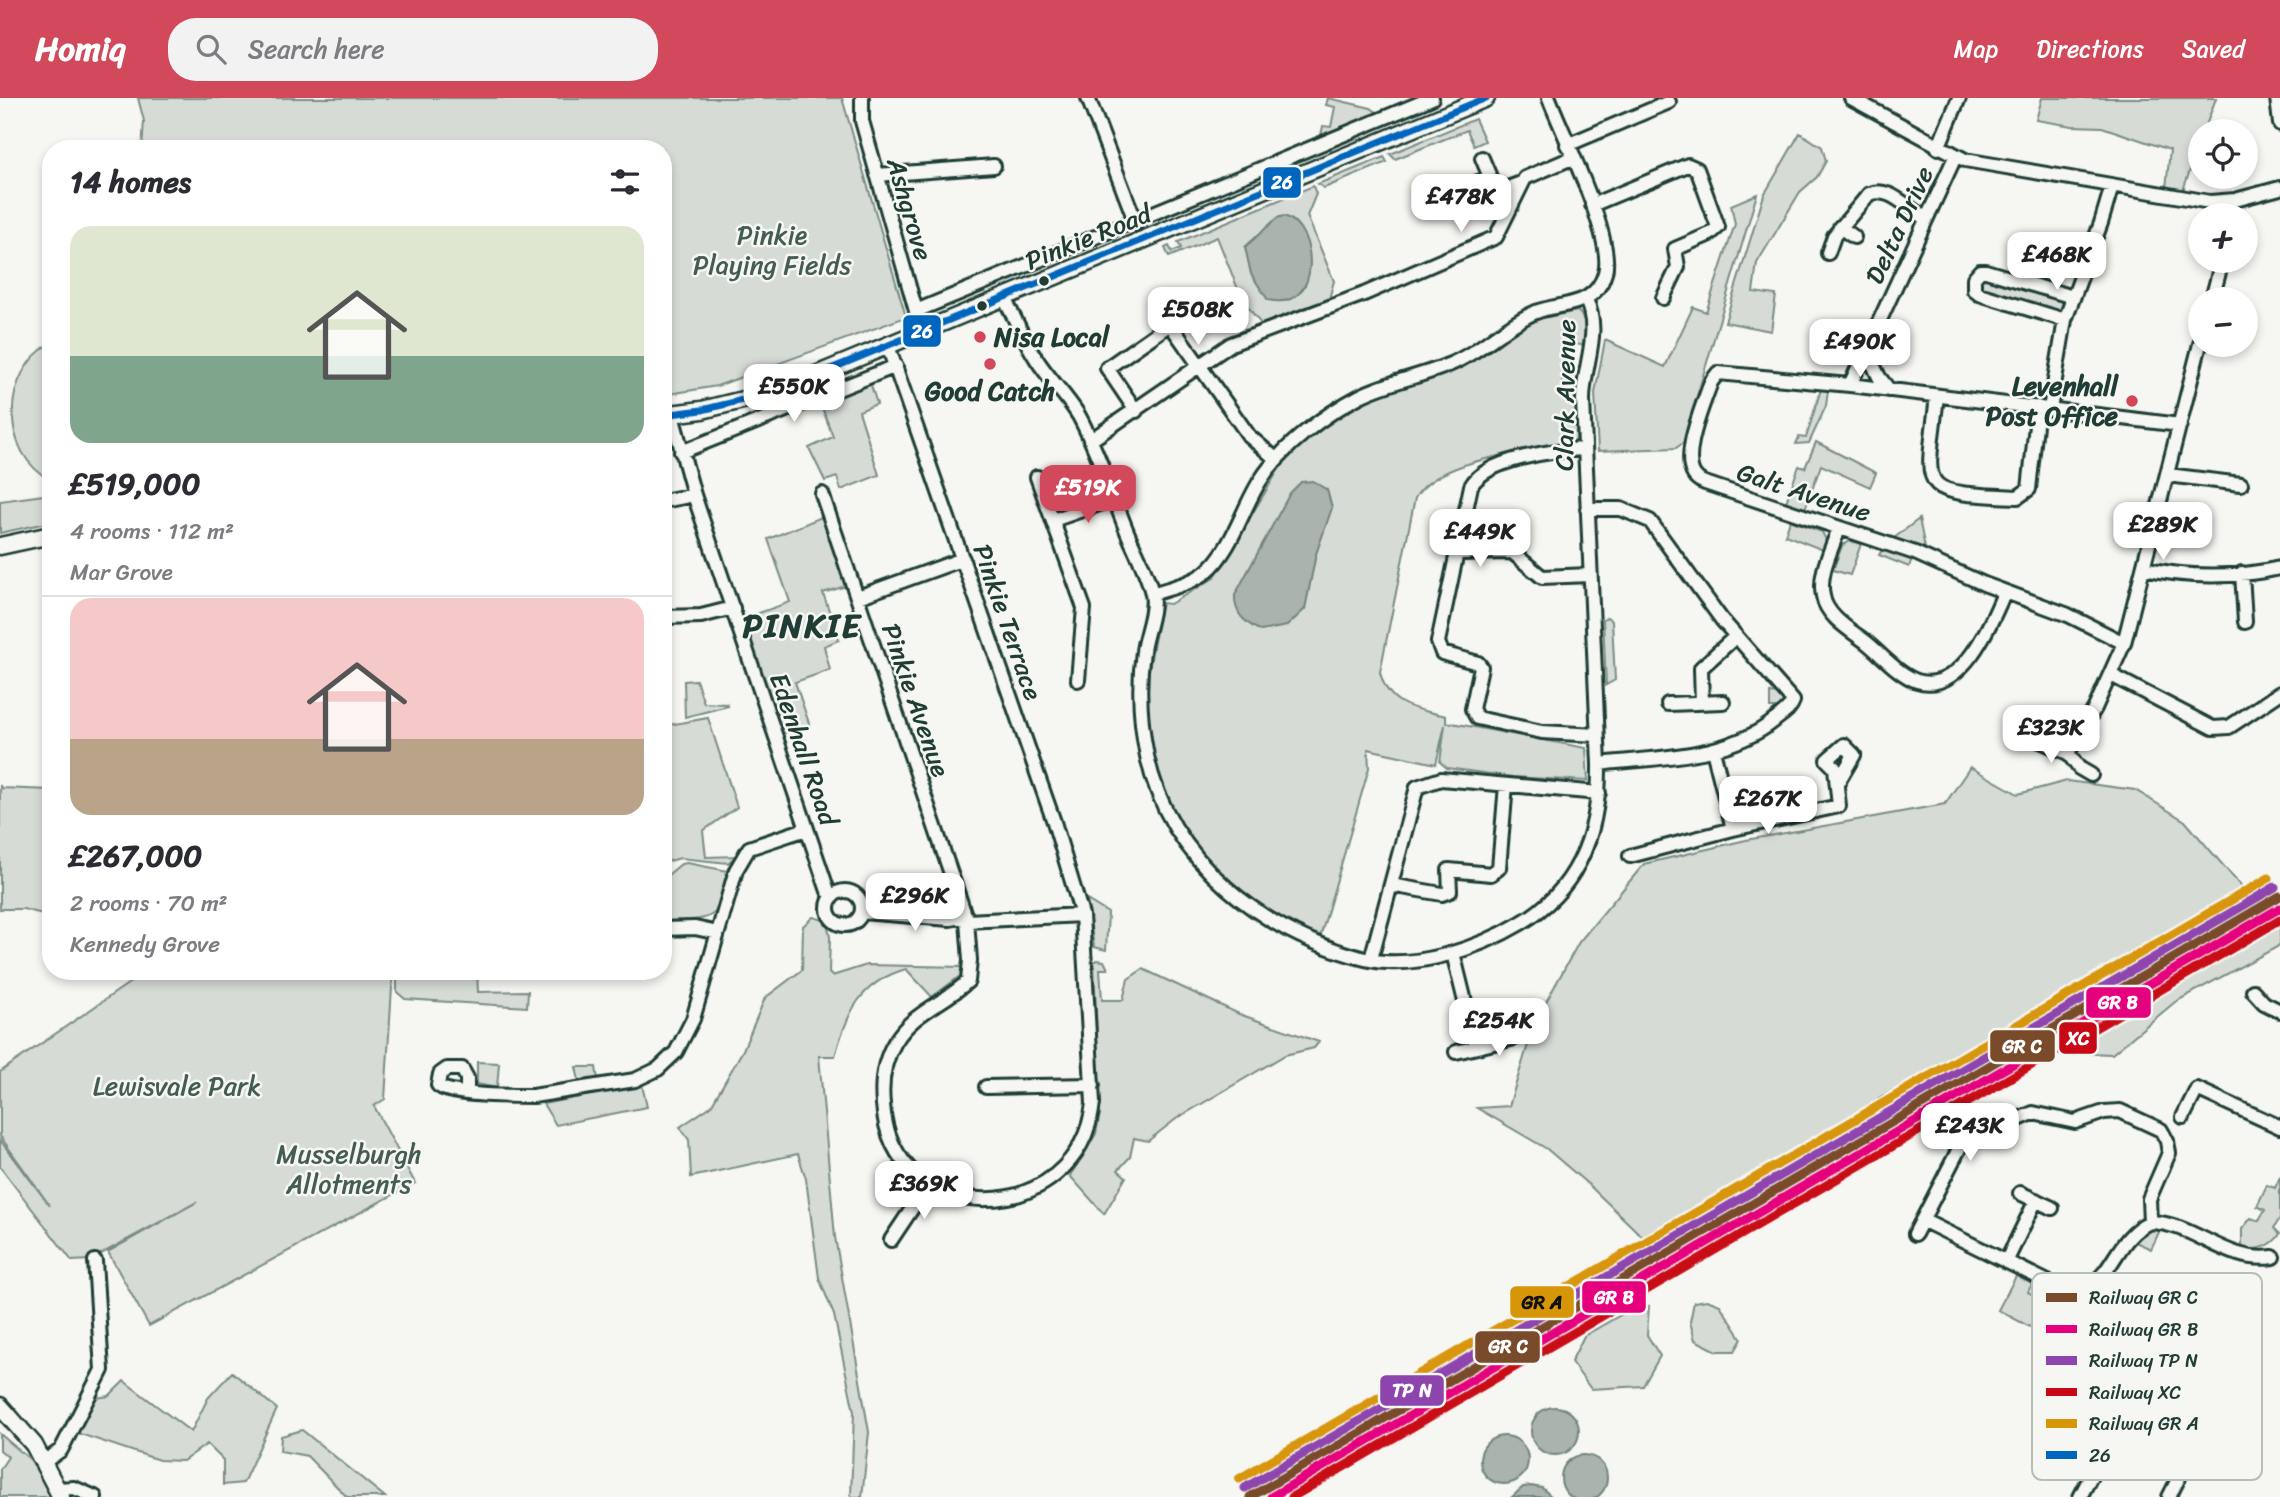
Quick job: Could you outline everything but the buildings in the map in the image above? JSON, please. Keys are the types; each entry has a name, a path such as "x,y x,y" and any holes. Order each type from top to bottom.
{"main road":[{"name":"Pinkie Road","path":"672,414 775,392 1486,98"},
{"path":"0,546 42,537"},
{"path":"0,1406 44,1462 59,1493"}],"street":[{"name":"Ashgrove","path":"862,98 862,121 922,332"},
{"path":"1088,98 1136,223"},
{"name":"Pinkie Road","path":"916,311 1136,223 1432,98"},
{"path":"1004,298 1036,358 1077,413 1091,440 1152,594 1188,582 1206,571 1223,550 1261,479 1277,460 1319,423 1363,395 1455,362 1537,312 1586,300 1600,283 1606,263 1603,235 1549,98"},
{"path":"1852,98 1955,157 2197,201 2222,201 2280,188"},
{"path":"1938,148 1959,98"},
{"path":"2277,98 2280,124"},
{"path":"1567,145 1627,126 1669,102"},
{"path":"1331,139 1340,160"},
{"name":"Delta Drive","path":"1850,385 1955,157"},
{"path":"1482,158 1508,214"},
{"path":"1497,192 1521,183 1533,173 1572,158"},
{"path":"1592,205 1688,165 1697,169 1718,227 1710,234 1675,249 1678,267 1663,298"},
{"path":"877,175 994,166"},
{"path":"1426,204 1490,177"},
{"path":"1091,440 1231,344 1496,237 1521,183"},
{"path":"1937,396 1929,470 1934,484 1945,491 2018,497 2025,494 2029,489 2044,408 2065,320 2112,186"},
{"path":"1828,253 1840,227 1869,194 1875,191 1890,194 1907,209 1927,218"},
{"path":"1840,227 1854,237"},
{"path":"2065,320 1979,294 1974,290 1973,278 1980,271 1986,271 2073,297"},
{"name":"Clark Avenue","path":"1152,594 1142,656 1140,708 1155,783 1179,834 1226,889 1300,936 1334,950 1371,959 1415,960 1453,953 1501,935 1534,915 1569,881 1598,813 1599,764 1583,390 1595,325 1586,300"},
{"path":"1136,411 1107,368 1170,324 1249,436 1277,460"},
{"name":"Pinkie Terrace","path":"888,346 1054,822 1082,915 1093,1085 1092,1113 1084,1140 1063,1169 1046,1184 1009,1198 988,1200 952,1195 929,1183"},
{"path":"1866,350 1872,366 1889,390"},
{"path":"2068,753 2076,745 2124,643 2197,357"},
{"path":"681,452 895,366"},
{"name":"Galt Avenue","path":"1850,385 1718,373 1711,382 1688,464 1698,480 1915,553 2004,593 2068,615 2124,643"},
{"path":"1850,385 2180,425"},
{"name":"Edenhall Road","path":"672,426 806,829 828,891 833,895 828,911 836,924 852,924 862,912"},
{"path":"1584,449 1547,453 1482,471 1471,486 1438,648 1442,653 1478,663 1481,667 1473,714 1477,718 1518,728 1597,735"},
{"path":"2168,475 2241,484"},
{"path":"1037,477 1084,608 1078,680"},
{"name":"Pinkie Avenue","path":"822,494 966,918 970,960 968,981 926,1009 903,1031 894,1043 883,1074 883,1110 894,1146 904,1161 929,1183"},
{"path":"672,499 694,495"},
{"path":"1053,520 1114,499"},
{"path":"1587,509 1621,509 1650,521 1735,637 1793,696 1791,708 1767,726 1713,750 1599,764"},
{"path":"1839,528 1822,582 1826,607 1851,631 1918,681 1940,681 1959,668 1983,636 2004,593"},
{"path":"1457,553 1512,551 1542,577 1590,575"},
{"path":"858,597 963,559"},
{"path":"2144,568 2184,574 2242,573 2280,568"},
{"path":"2242,573 2245,622"},
{"path":"672,617 701,615 733,608"},
{"path":"1702,703 1701,668 1735,637"},
{"path":"2111,675 2213,728 2229,727 2280,693"},
{"path":"1668,704 1723,702"},
{"path":"2022,733 2068,753 2079,768 2091,775"},
{"path":"1713,750 1733,828"},
{"path":"1371,959 1417,787 1428,781 1441,779 1599,793"},
{"path":"1630,856 1787,815 1835,809 1839,806 1837,784"},
{"path":"1390,888 1396,886 1442,894 1450,891 1449,870 1491,874 1499,868 1506,785"},
{"path":"467,1093 547,1095 635,1080 658,1069 676,1052 689,1029 744,854 749,848 806,829"},
{"path":"833,895 843,891 854,893 861,901 862,912 950,919 1082,915"},
{"path":"672,929 695,928 718,933"},
{"path":"1453,953 1476,1046"},
{"path":"2253,991 2263,1003 2280,1012"},
{"path":"1457,1052 1515,1038"},
{"path":"986,1087 1093,1085"},
{"path":"2183,1117 2197,1089 2280,1127"},
{"path":"1914,1234 1958,1149 1967,1139 2033,1113 2075,1122 2112,1110 2155,1125 2167,1141 2168,1159 2149,1199 2150,1222"},
{"path":"891,1240 929,1183"},
{"path":"2020,1193 2052,1208"},
{"path":"2006,1262 2036,1200"},
{"path":"1922,1220 2032,1274"},
{"path":"2104,1273 2125,1239 2150,1222 2167,1224 2236,1256 2278,1258"},
{"path":"44,1462 61,1450 102,1370 95,1261"},
{"path":"2080,1497 2089,1480"},
{"path":"2169,1497 2178,1480"},
{"path":"59,1493 74,1488 95,1497"}],"green space":[{"name":"Pinkie Playing Fields","path":"138,98 842,98 906,317 717,386 672,394 672,140 143,140 144,121"},
{"path":"1328,98 1371,108 1378,113 1321,135 1323,126 1331,127 1335,107 1326,105"},
{"path":"2042,98 2216,98 2208,119 2188,119 2188,176 2183,190 2166,188 2170,150 2102,127 2072,126 2036,120"},
{"path":"1475,119 1485,141 1474,146 1467,130 1395,159 1390,154"},
{"path":"1800,133 1822,147 1826,161 1817,177 1800,192 1757,263 1753,292 1776,295 1771,331 1725,322 1764,195"},
{"path":"1384,157 1387,162 1324,188 1318,184"},
{"path":"1313,186 1316,194 1307,216 1334,281 1329,299 1261,324 1242,299 1217,237 1169,257 1165,248 1169,246 1172,252 1181,248 1178,242"},
{"path":"1757,194 1683,443 1676,448 1598,451 1595,393 1605,340 1665,367 1693,307 1706,312 1735,224 1731,205"},
{"path":"1982,276 2064,300 2063,310 2060,313 1992,291 1984,293 1978,282"},
{"path":"1578,311 1585,323 1583,345 1570,344 1562,371 1564,388 1576,389 1576,441 1465,465 1427,484 1415,498 1380,672 1389,693 1396,699 1405,705 1446,716 1446,722 1586,748 1588,781 1513,777 1447,768 1440,762 1445,725 1436,764 1368,749 1369,768 1320,938 1259,906 1223,879 1192,844 1168,803 1152,758 1146,721 1149,670 1162,603 1170,604 1214,578 1279,469 1295,449 1334,418 1368,399 1445,372 1476,356 1532,320"},
{"path":"42,350 42,474 22,452 15,433 13,413 15,392 22,373"},
{"path":"870,382 877,404 859,411 879,475 841,490 837,477 825,481 809,448 833,437 820,402"},
{"path":"1821,389 1828,390 1826,406 1809,443 1796,444 1799,437 1806,438"},
{"path":"1816,442 1876,473 1870,487 1821,465 1805,509 1786,502 1799,466 1805,468"},
{"path":"42,495 42,524 0,533 0,501"},
{"path":"824,516 846,586 823,593 839,640 824,646 830,670 795,682 810,726 780,734 742,619 790,602 768,539"},
{"path":"1919,519 1925,548 1893,538 1894,538"},
{"path":"1790,520 1822,532 1826,540 1823,550 1785,535"},
{"path":"1850,541 1861,544 1850,575 1833,570 1842,546"},
{"path":"1882,550 1912,559 1909,567 1879,555"},
{"path":"1607,617 1612,621 1615,680 1606,685 1603,619"},
{"path":"696,680 704,703 728,706 685,717 684,681"},
{"path":"1770,693 1785,695 1786,704 1782,708 1770,708"},
{"path":"708,718 737,807 703,831 706,857 736,856 728,863 680,858 672,860 672,724"},
{"path":"1970,767 2018,794 2067,781 2135,790 2185,821 2252,899 1966,1067 1939,1070 1882,1096 1654,1248 1547,1149 1477,1108 1509,1106 1535,1022 1579,942 1644,864 1746,840 1945,804"},
{"path":"0,785 1,788 42,790 42,914 23,909 0,909"},
{"path":"681,864 728,871 722,901 710,916 672,921 672,872"},
{"path":"1087,900 1108,913 1106,950 1094,947"},
{"path":"2280,915 2280,944 2277,947 2175,1002 2112,1054 2085,1053 2084,1030"},
{"path":"813,917 827,921 830,937 829,973 832,976 867,965 963,967 960,976 932,997 906,969 877,982 866,991 851,1013 835,1056 819,1056 835,1237 869,1432 862,1497 851,1497 854,1412 834,1315 819,1278 806,1179 798,1154 691,1177 689,1140 680,1127 711,1106 743,1050 765,998 802,970 803,926"},
{"path":"1104,961 1108,969 1100,969 1102,1000 1123,1000 1128,979 1143,969 1239,1014 1319,1042 1314,1048 1285,1055 1176,1119 1148,1141 1134,1138 1130,1157 1118,1170 1126,1177 1104,1214 1070,1176 1096,1134 1100,1113 1094,962"},
{"name":"Lewisvale Park","path":"392,980 385,1099 374,1106 415,1183 149,1326 108,1252 197,1202 90,1260 72,1261 0,1167 0,1140 50,1206 0,1136 0,1072 132,981"},
{"path":"397,980 477,980 478,992 528,991 527,1007 405,999 397,992"},
{"path":"477,1062 499,1063 497,1088 477,1084"},
{"path":"576,1067 596,1067 598,1080 579,1081"},
{"path":"642,1085 647,1107 556,1125 543,1104"},
{"path":"2280,1177 2280,1218 2274,1228 2280,1234 2263,1247 2242,1249 2242,1229 2251,1218 2259,1221 2265,1210 2257,1206 2267,1185 2275,1188"},
{"path":"2160,1230 2151,1249 2133,1241 2149,1231"},
{"path":"2016,1276 2032,1284 2028,1292 2032,1294 2032,1328 1998,1310"},
{"path":"1707,1300 1720,1305 1742,1339 1735,1351 1717,1351 1695,1340 1690,1322 1694,1302"},
{"path":"1638,1305 1649,1306 1647,1335 1660,1356 1643,1386 1591,1389 1571,1362 1584,1336"},
{"path":"232,1372 277,1409 243,1483 223,1485 223,1460 207,1444 183,1461 159,1460 77,1433 85,1413 96,1398 109,1396 124,1381 191,1432 208,1398"},
{"path":"302,1430 385,1497 347,1497 307,1456 280,1451 281,1436"},
{"path":"0,1434 39,1467 51,1497 0,1497 0,1469 8,1457 0,1450"}],"shaded area":[{"path":"1284,216 1296,223 1304,235 1309,250 1310,267 1299,294 1286,301 1268,300 1251,274 1245,247 1277,218"},
{"path":"1313,481 1327,490 1332,508 1316,554 1305,609 1287,626 1261,631 1250,625 1239,613 1235,595 1290,493 1301,482"},
{"path":"1555,1407 1572,1414 1579,1431 1572,1448 1555,1455 1538,1448 1531,1431 1538,1414"},
{"path":"1504,1436 1521,1443 1528,1460 1521,1477 1504,1484 1487,1477 1480,1460 1487,1443"},
{"path":"1575,1457 1593,1457 1605,1469 1605,1487 1594,1498 1574,1498 1563,1487 1563,1469"},
{"path":"1523,1487 1542,1488 1552,1497 1512,1497"}],"transit line":[{"name":"26","path":"672,414 702,410 775,392 1486,98"},
{"path":"1239,1479 2269,878"},
{"path":"1245,1488 2275,887"},
{"path":"1250,1497 2280,896"},
{"path":"1271,1497 2280,908"}],"rail line":[{"name":"XC","path":"1292,1497 2280,920"}],"place":[{"name":"Nisa Local","path":"980,337"},
{"name":"Good Catch","path":"990,364"},
{"name":"Levenhall Post Office","path":"2132,401"}],"district":[{"name":"PINKIE","path":"802,626"}],"park label":[{"name":"Musselburgh Allotments","path":"349,1169"}]}
